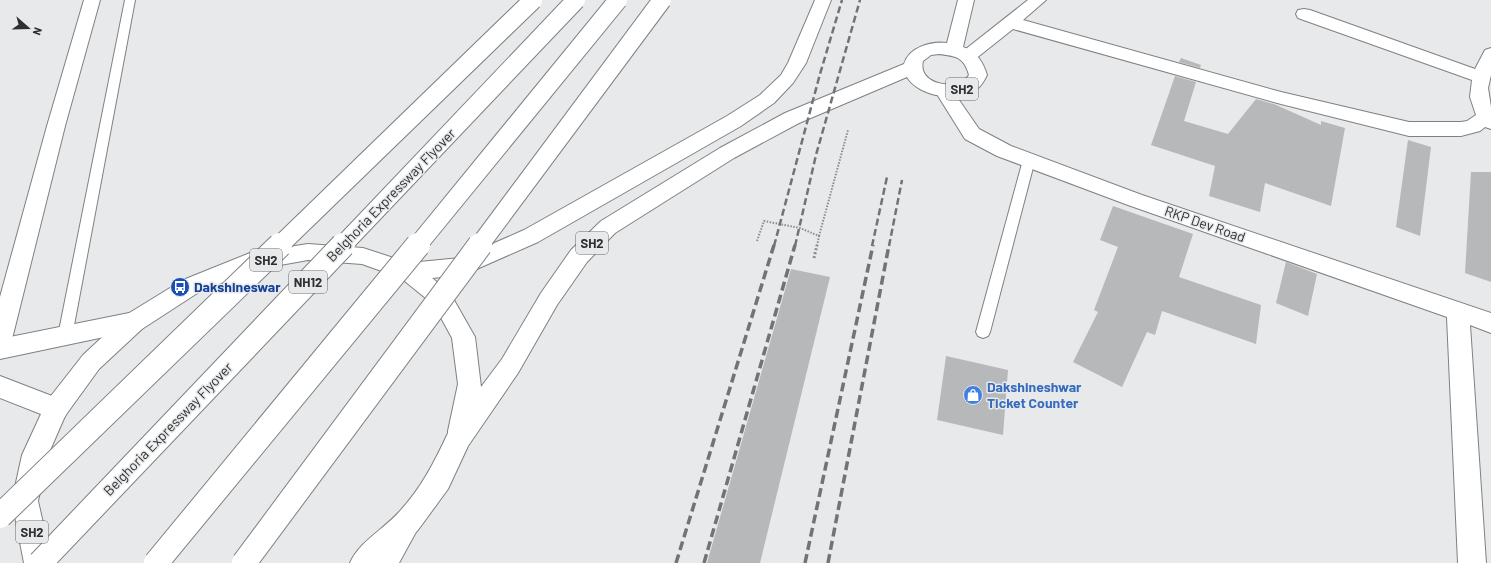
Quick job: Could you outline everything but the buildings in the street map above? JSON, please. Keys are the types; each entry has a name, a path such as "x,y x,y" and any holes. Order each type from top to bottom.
{"main road":[{"path":"0,339 56,126 92,0"},
{"path":"0,516 533,0"},
{"name":"Belghoria Expressway Flyover","path":"39,563 576,0"},
{"path":"156,563 263,435 618,0"},
{"path":"244,563 662,0"},
{"name":"SH2","path":"409,272 462,266 531,236 734,121 767,99 787,79 797,63 809,37 823,0"},
{"path":"961,53 966,0"},
{"path":"912,68 915,58 924,51 939,48 961,53 1009,22 1038,0"},
{"path":"1304,14 1481,77"},
{"path":"1009,22 1281,98 1409,129 1461,129 1473,126 1489,119 1479,92 1482,72 1491,54"},
{"name":"SH2","path":"364,563 409,521 439,480 459,438 510,366 549,300 579,256 608,227 727,153 792,118 912,68 916,78 928,86 944,91 960,90 972,84 978,76 976,65 961,53"},
{"name":"RKP Dev Road","path":"944,91 972,134 1004,151 1135,200 1491,323"},
{"path":"767,99 792,118"},
{"name":"SH2","path":"39,563 25,501 35,455 56,409 91,362 134,322 191,286 250,262 308,252 363,256 409,272 442,299 464,337 470,384 459,438"},
{"path":"1458,312 1472,563"},
{"path":"0,350 134,322"},
{"path":"0,387 56,409"},
{"name":"SH2","path":"0,516 25,501"},
{"path":"383,563 409,521"}],"lane":[{"path":"65,336 130,0"},
{"path":"983,332 1029,160"}],"path":[{"path":"814,258 848,130"},
{"path":"757,241 764,221 800,228 819,236"}],"railway":[{"path":"774,246 820,74 842,0"},
{"path":"795,246 816,155 860,0"},
{"path":"872,246 887,177"},
{"path":"889,246 902,180"},
{"path":"676,563 774,245"},
{"path":"704,563 795,245"},
{"path":"805,563 873,245"},
{"path":"828,563 889,245"}],"place":[{"name":"Dakshineswar","path":"180,287"},
{"name":"Dakshineshwar Ticket Counter","path":"973,395"}]}
